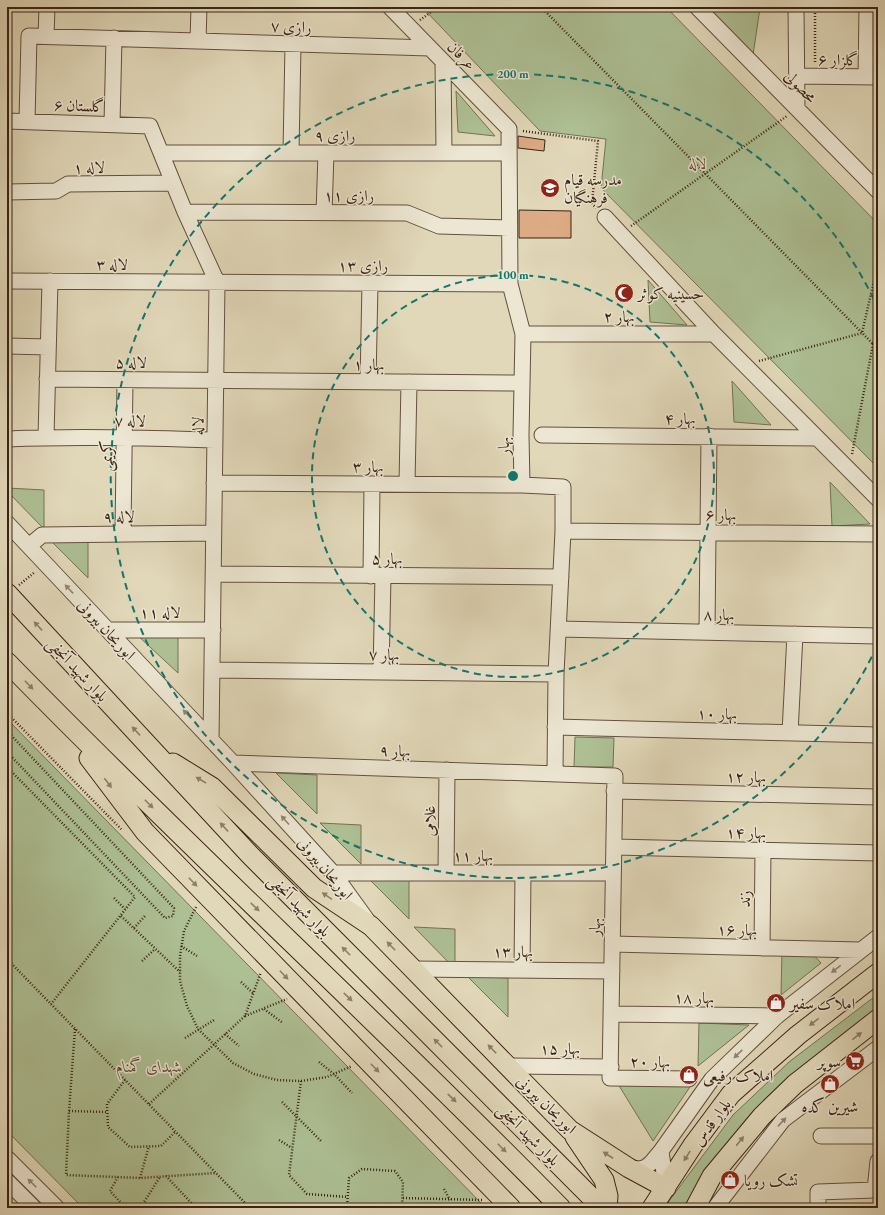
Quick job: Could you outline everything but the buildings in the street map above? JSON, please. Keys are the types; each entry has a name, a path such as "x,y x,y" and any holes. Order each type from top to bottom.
{"main road":[{"name":"بلوار شهید آنجفی","path":"7,593 250,855 602,1208"},
{"name":"بلوار شهید آنجفی","path":"7,662 51,708 475,1120 561,1208"},
{"path":"51,708 145,832 511,1208"},
{"path":"155,752 212,787 314,888 371,926"},
{"name":"ابوریحان بیرونی","path":"371,926 570,1130 629,1168 666,1188"},
{"name":"بلوار قدس","path":"652,1208 693,1145 731,1094 798,1035 878,972"},
{"name":"بلوار قدس","path":"695,1208 712,1176 753,1126 795,1084 878,1019"},
{"path":"570,1130 604,1180 608,1196 607,1208"},
{"path":"710,1208 712,1176"}],"street":[{"path":"46,36 47,7"},
{"path":"198,41 199,7"},
{"name":"عرفان","path":"390,7 508,129"},
{"name":"محصولی","path":"697,7 878,191"},
{"path":"796,7 798,109"},
{"path":"867,7 872,77"},
{"name":"رازی ۷","path":"27,121 30,36 430,48"},
{"path":"112,124 114,38"},
{"path":"291,153 293,44"},
{"path":"443,62 444,153"},
{"name":"گلزار ۶","path":"797,76 872,77"},
{"name":"گلستان ۶","path":"7,121 150,126"},
{"name":"لاله","path":"150,126 185,212 217,282 211,740"},
{"name":"بهار","path":"508,129 510,284 523,334 522,485"},
{"name":"رازی ۹","path":"161,153 509,153"},
{"path":"324,213 326,153"},
{"name":"لاله ۱","path":"7,192 56,191 68,184 173,183"},
{"name":"رازی ۱۱","path":"185,212 407,213 439,226 510,228"},
{"path":"605,217 714,334 878,499"},
{"name":"لاله ۳","path":"7,281 217,282"},
{"path":"46,437 50,281"},
{"name":"رازی ۱۳","path":"217,282 510,284"},
{"path":"368,382 370,283"},
{"name":"بهار ۲","path":"523,334 714,334"},
{"path":"7,346 48,347"},
{"name":"لاله ۵","path":"47,379 215,380"},
{"name":"کریمی","path":"123,533 126,380"},
{"name":"بهار ۱","path":"215,380 522,383"},
{"path":"408,484 409,382"},
{"name":"بهار ۴","path":"542,435 817,438"},
{"path":"707,631 709,436"},
{"name":"لاله ۷","path":"7,439 46,437 124,437 214,440"},
{"name":"بهار ۳","path":"214,483 522,485"},
{"path":"372,484 381,672"},
{"path":"522,485 563,487 563,531 556,674 555,773"},
{"name":"ابوریحان بیرونی","path":"7,523 233,763 333,873 371,926"},
{"name":"بهار ۶","path":"563,531 878,534"},
{"name":"لاله ۹","path":"29,546 42,535 213,533"},
{"name":"بهار ۵","path":"213,574 561,577"},
{"name":"بهار ۸","path":"559,629 707,631 878,636"},
{"name":"لاله ۱۱","path":"108,630 212,630"},
{"path":"790,733 795,634"},
{"name":"بهار ۷","path":"212,670 556,674"},
{"name":"بهار ۱۰","path":"556,727 878,735"},
{"name":"بهار ۹","path":"233,763 615,776"},
{"name":"غلامی","path":"446,873 447,770"},
{"name":"بهار","path":"610,1072 615,776"},
{"name":"بهار ۱۲","path":"614,791 878,797"},
{"name":"بهار ۱۴","path":"614,847 878,853"},
{"name":"زند","path":"762,948 763,850"},
{"name":"بهار ۱۱","path":"333,873 613,873"},
{"path":"522,969 523,873"},
{"path":"629,1168 640,1169 646,1167 661,1151 712,1080 777,1016 878,937"},
{"name":"بهار ۱۶","path":"612,944 860,950"},
{"name":"بهار ۱۳","path":"413,969 612,971"},
{"name":"بهار ۱۸","path":"611,1014 777,1016"},
{"path":"715,1208 783,1120 878,1048"},
{"name":"بهار ۱۵","path":"508,1066 610,1072"},
{"name":"بهار ۲۰","path":"610,1072 689,1079"},
{"path":"821,1136 878,1136"},
{"path":"661,1151 666,1188"},
{"path":"7,1158 57,1208"},
{"path":"818,1208 818,1192 877,1191 878,1161"},
{"path":"7,1181 34,1208"},
{"path":"7,1193 22,1208"}],"path":[{"path":"410,28 438,7"},
{"path":"541,7 878,350"},
{"path":"815,7 815,76"},
{"path":"620,233 798,109"},
{"path":"508,129 598,141 592,203 605,217"},
{"path":"862,333 878,263"},
{"path":"745,365 862,333"},
{"path":"873,344 878,343"},
{"path":"849,470 873,344"},
{"path":"7,731 174,908 173,916 165,918 7,752"},
{"path":"7,767 135,897 51,1004"},
{"path":"114,898 125,909"},
{"path":"196,906 184,931 180,956 180,982 187,1006 198,1029 233,1063 254,1074 277,1080 301,1081 327,1077 353,1066"},
{"path":"121,916 180,973"},
{"path":"134,928 145,916"},
{"path":"182,946 197,956"},
{"path":"142,961 155,949"},
{"path":"7,959 250,1208"},
{"path":"245,1016 261,972"},
{"path":"241,982 253,993"},
{"path":"149,1104 245,1016 288,999"},
{"path":"264,1008 282,1024"},
{"path":"185,1038 214,1020"},
{"path":"75,1029 66,1175 140,1178 216,1173"},
{"path":"225,1034 239,1046"},
{"path":"319,1062 334,1074 352,1093"},
{"path":"125,1080 107,1104 108,1127 130,1146 161,1146 176,1132"},
{"path":"301,1081 289,1175 307,1194 348,1197"},
{"path":"282,1102 321,1141"},
{"path":"69,1111 107,1112"},
{"path":"279,1140 292,1148"},
{"path":"140,1178 149,1146"},
{"path":"347,1208 349,1178 362,1169 395,1171 403,1182 402,1208"},
{"path":"166,1176 196,1208"},
{"path":"118,1177 110,1191 122,1204 118,1208"},
{"path":"150,1208 144,1202 160,1177"},
{"path":"444,1188 450,1200"},
{"path":"403,1198 484,1200"},
{"path":"244,1208 246,1204"}],"green space":[{"name":"لاله","path":"422,7 666,7 878,224 878,468 601,188 606,139 540,131"},
{"path":"706,7 760,8 753,55"},
{"path":"456,91 495,136 458,132"},
{"path":"648,280 687,325 650,322"},
{"path":"732,381 771,425 734,422"},
{"path":"830,482 870,524 832,526"},
{"path":"7,488 44,490 44,529 7,491"},
{"path":"88,539 88,578 50,540"},
{"path":"178,633 178,673 136,634"},
{"name":"شهدای گمنام","path":"7,719 486,1208 83,1208 7,1131"},
{"path":"575,737 614,738 613,767 574,767"},
{"path":"276,773 317,775 317,814"},
{"path":"320,823 361,825 361,864"},
{"path":"368,878 409,880 409,919"},
{"path":"414,927 455,929 455,969"},
{"path":"782,951 811,952 821,963 781,995"},
{"path":"467,976 508,978 508,1017"},
{"path":"878,994 878,1014 733,1136 685,1208 666,1208 669,1201 733,1115 789,1062"},
{"path":"699,1023 749,1025 698,1066"},
{"path":"618,1084 692,1084 653,1141"}],"place":[{"name":"مدرسه قیام فرهنگیان","path":"550,188"},
{"name":"حسینیه کوثر","path":"624,293"},
{"name":"املاک سفیر","path":"776,1003"},
{"name":"سوپر","path":"855,1061"},
{"name":"املاک رفیعی","path":"689,1075"},
{"name":"شیرین کده","path":"830,1084"},
{"name":"تشک رویا","path":"730,1180"}]}
